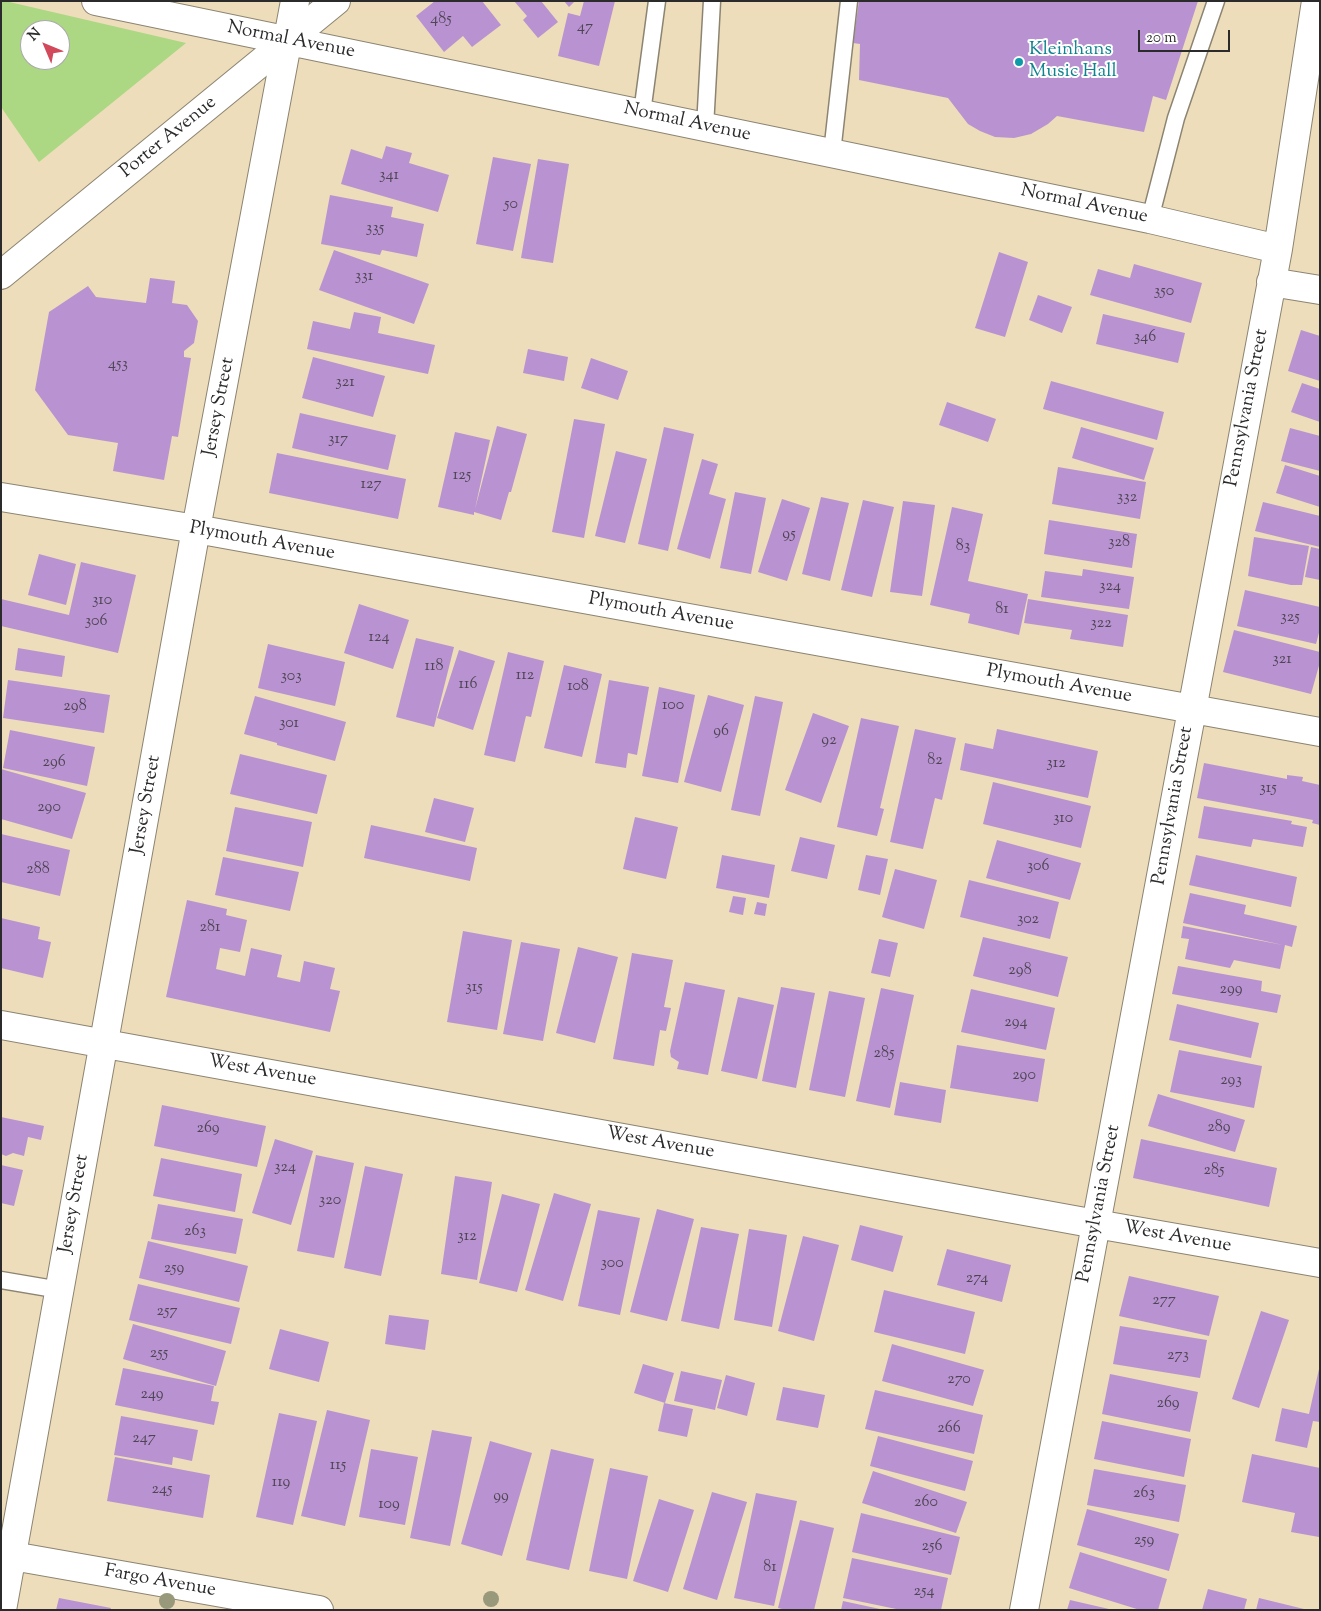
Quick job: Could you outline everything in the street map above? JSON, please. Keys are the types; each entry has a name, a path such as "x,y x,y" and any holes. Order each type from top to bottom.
{"street":[{"name":"Normal Avenue","path":"96,1 1150,219 1278,249"},
{"name":"Jersey Street","path":"2,1610 7,1555 60,1290 196,530 295,1"},
{"name":"Porter Avenue","path":"1,275 336,1"},
{"name":"Pennsylvania Street","path":"1024,1610 1278,249 1316,1"},
{"path":"1272,282 1320,290"},
{"name":"Plymouth Avenue","path":"1,497 196,530 1320,732"},
{"name":"West Avenue","path":"1,1024 1096,1224 1320,1263"},
{"name":"Fargo Avenue","path":"7,1555 320,1610"}],"lane":[{"path":"642,114 657,1"},
{"path":"705,127 712,1"},
{"path":"832,153 849,1"},
{"path":"1150,219 1176,118 1216,1"},
{"path":"1,1280 60,1290"}],"green space":[{"path":"1,1 186,43 39,162 1,107"}],"building":[{"path":"435,1 482,1 501,25 472,47 463,36 444,52 416,16"},
{"path":"514,1 541,1 558,22 538,38 523,20 527,16"},
{"path":"564,1 575,1 569,7"},
{"path":"584,1 615,1 599,66 558,56 568,13 580,16"},
{"name":"Kleinhans Music Hall","path":"859,1 1198,1 1166,100 1153,96 1144,132 1057,116 1031,134 1014,138 995,137 968,124 948,98 859,80 860,44 853,43"},
{"path":"386,146 412,153 409,163 449,175 438,212 341,184 351,149 382,159"},
{"path":"493,157 531,164 513,251 476,244"},
{"path":"538,159 569,164 553,263 521,258"},
{"path":"330,195 393,207 391,217 424,224 417,257 382,250 380,255 321,244"},
{"path":"334,250 429,284 414,324 319,290"},
{"path":"999,252 1028,262 1005,337 975,328"},
{"path":"1134,264 1202,283 1191,323 1090,295 1098,269 1130,278"},
{"path":"150,278 175,281 172,303 187,305 198,321 194,343 184,351 184,357 191,358 178,437 172,436 164,480 113,471 118,443 68,435 35,390 49,312 88,286 96,297 146,303"},
{"path":"1038,295 1072,307 1062,333 1029,320"},
{"path":"354,312 381,317 378,333 435,345 428,374 307,349 313,321 350,329"},
{"path":"1103,314 1185,333 1178,363 1096,344"},
{"path":"1301,330 1320,336 1320,381 1288,371"},
{"path":"528,349 568,357 564,381 523,373"},
{"path":"313,357 385,376 373,417 302,398"},
{"path":"591,358 628,371 618,400 581,388"},
{"path":"1051,381 1164,412 1157,440 1043,409"},
{"path":"1302,383 1320,389 1320,422 1291,412"},
{"path":"947,402 996,419 988,442 939,425"},
{"path":"300,413 396,435 388,470 292,448"},
{"path":"574,419 605,424 584,538 552,532"},
{"path":"497,426 527,434 501,520 474,512 474,515 438,507 455,432 490,440 475,509"},
{"path":"664,427 694,434 668,551 638,544"},
{"path":"1081,427 1154,448 1144,480 1072,458"},
{"path":"1290,428 1320,436 1320,471 1281,461"},
{"path":"616,451 647,459 625,543 595,536"},
{"path":"277,453 406,479 398,519 269,493"},
{"path":"702,459 718,464 709,494 726,499 710,559 677,549"},
{"path":"1285,465 1320,476 1320,507 1276,493"},
{"path":"1058,467 1146,482 1140,519 1052,504"},
{"path":"735,492 766,498 751,574 720,568"},
{"path":"821,497 849,503 830,581 802,574"},
{"path":"782,499 810,508 787,581 758,572"},
{"path":"863,500 894,507 872,597 841,590"},
{"path":"903,501 935,505 922,596 890,592"},
{"path":"1263,502 1320,516 1320,547 1255,531"},
{"path":"952,507 983,514 968,581 1028,594 1019,635 968,623 970,614 930,605"},
{"path":"1049,520 1137,534 1132,568 1044,554"},
{"path":"1254,537 1309,546 1302,585 1291,585 1248,576"},
{"path":"1311,547 1320,549 1320,580 1305,577"},
{"path":"39,554 76,564 66,605 28,595"},
{"path":"81,562 136,575 118,653 1,626 1,599 69,615"},
{"path":"1083,569 1134,577 1129,609 1041,597 1045,571 1082,576"},
{"path":"1245,590 1320,607 1320,629 1316,644 1237,626"},
{"path":"1028,599 1128,615 1123,647 1070,639 1072,630 1024,623"},
{"path":"359,604 409,620 393,669 344,653"},
{"path":"1234,630 1320,652 1320,662 1311,694 1223,672"},
{"path":"416,638 454,647 434,727 396,717"},
{"path":"268,644 345,662 335,706 258,688"},
{"path":"18,648 65,656 62,677 15,670"},
{"path":"459,650 495,661 473,730 437,718"},
{"path":"508,652 544,661 531,717 526,716 515,762 484,755"},
{"path":"564,665 602,674 582,757 544,748"},
{"path":"8,680 110,695 104,733 3,718"},
{"path":"609,680 649,687 637,755 628,753 626,768 595,763"},
{"path":"659,687 695,695 678,783 642,776"},
{"path":"708,695 744,705 721,792 684,782"},
{"path":"255,696 346,722 335,761 244,734"},
{"path":"755,696 783,702 760,816 731,810"},
{"path":"813,713 849,726 821,803 785,790"},
{"path":"861,718 899,726 880,808 884,809 877,836 837,827"},
{"path":"915,729 956,738 942,800 935,798 923,849 890,842"},
{"path":"997,729 1098,751 1088,798 960,770 965,743 993,749"},
{"path":"10,730 95,747 87,786 3,768"},
{"path":"240,754 327,775 317,814 230,794"},
{"path":"1204,763 1287,779 1287,775 1303,777 1302,781 1320,785 1320,825 1312,823 1313,820 1197,798"},
{"path":"1,769 86,793 72,839 1,819"},
{"path":"993,782 1091,806 1081,848 983,824"},
{"path":"434,798 474,808 465,842 425,832"},
{"path":"1204,806 1292,821 1291,824 1307,827 1303,847 1253,839 1251,847 1198,838"},
{"path":"235,807 312,822 303,867 226,851"},
{"path":"635,817 678,827 666,879 623,869"},
{"path":"371,825 477,848 470,881 364,858"},
{"path":"1,834 70,850 60,896 1,882"},
{"path":"800,837 835,845 827,879 791,871"},
{"path":"997,840 1081,863 1070,900 986,878"},
{"path":"722,855 775,865 769,898 716,888"},
{"path":"866,855 888,859 880,895 858,890"},
{"path":"1196,855 1297,877 1291,907 1189,885"},
{"path":"223,857 299,872 290,911 215,895"},
{"path":"895,869 937,880 924,929 882,917"},
{"path":"969,880 1059,902 1050,939 960,917"},
{"path":"1190,893 1246,905 1244,914 1297,926 1292,947 1285,945 1280,969 1234,960 1230,968 1185,959 1189,939 1181,938 1183,926 1283,945 1183,923"},
{"path":"733,896 746,898 743,915 729,912"},
{"path":"187,900 227,909 226,915 247,920 240,952 220,948 216,969 245,976 251,948 282,955 277,977 300,982 304,961 335,968 330,989 340,991 330,1032 166,997"},
{"path":"757,902 767,904 765,916 754,914"},
{"path":"1,918 40,927 38,939 51,942 43,978 1,968"},
{"path":"463,931 512,940 497,1030 447,1022"},
{"path":"983,937 1068,957 1058,997 973,976"},
{"path":"879,939 898,943 890,977 871,973"},
{"path":"521,942 560,949 543,1041 503,1034"},
{"path":"578,947 618,957 595,1043 556,1033"},
{"path":"632,953 673,960 664,1007 671,1008 666,1031 660,1030 654,1066 613,1059"},
{"path":"1178,966 1262,981 1261,991 1281,995 1277,1013 1172,994"},
{"path":"685,982 725,990 708,1075 677,1069 679,1062 671,1057 670,1051"},
{"path":"781,987 815,993 796,1088 762,1081"},
{"path":"881,988 914,995 890,1108 856,1101"},
{"path":"971,989 1055,1008 1046,1050 961,1032"},
{"path":"829,991 865,998 845,1097 809,1090"},
{"path":"738,997 774,1005 757,1079 721,1071"},
{"path":"1177,1004 1259,1023 1251,1058 1169,1040"},
{"path":"957,1045 1045,1059 1038,1102 950,1088"},
{"path":"1179,1050 1262,1066 1254,1108 1170,1092"},
{"path":"900,1082 946,1090 941,1123 894,1115"},
{"path":"1158,1094 1245,1120 1235,1152 1148,1126"},
{"path":"162,1105 266,1126 257,1167 154,1146"},
{"path":"1,1117 44,1126 41,1140 28,1137 24,1156 13,1153 6,1156 1,1154"},
{"path":"275,1139 313,1151 291,1225 252,1213"},
{"path":"1141,1139 1277,1168 1269,1207 1133,1178"},
{"path":"316,1155 354,1163 334,1258 297,1251"},
{"path":"161,1158 242,1174 235,1212 153,1196"},
{"path":"1,1165 23,1170 14,1206 1,1203"},
{"path":"365,1166 403,1174 381,1276 344,1268"},
{"path":"455,1176 492,1182 477,1280 441,1274"},
{"path":"554,1193 591,1204 563,1301 525,1290"},
{"path":"502,1194 540,1204 517,1292 479,1283"},
{"path":"158,1204 243,1219 236,1254 151,1239"},
{"path":"657,1209 694,1219 667,1321 630,1312"},
{"path":"598,1210 640,1218 620,1315 578,1306"},
{"path":"860,1225 903,1236 893,1272 851,1260"},
{"path":"701,1227 739,1234 719,1329 681,1321"},
{"path":"749,1229 787,1235 772,1327 734,1320"},
{"path":"803,1236 839,1245 814,1341 778,1331"},
{"path":"148,1241 248,1266 239,1302 139,1278"},
{"path":"947,1249 1011,1265 1002,1302 937,1285"},
{"path":"1129,1276 1219,1296 1209,1336 1119,1316"},
{"path":"138,1284 240,1308 231,1344 129,1320"},
{"path":"884,1290 975,1312 965,1354 874,1332"},
{"path":"1261,1311 1289,1320 1259,1408 1232,1399"},
{"path":"389,1315 429,1320 425,1350 385,1344"},
{"path":"133,1324 226,1351 216,1386 123,1359"},
{"path":"1120,1326 1207,1340 1200,1378 1113,1364"},
{"path":"280,1329 329,1342 319,1382 269,1369"},
{"path":"892,1344 984,1370 973,1406 882,1381"},
{"path":"643,1364 674,1373 665,1403 634,1393"},
{"path":"123,1368 214,1386 211,1401 219,1402 214,1425 115,1405"},
{"path":"1319,1369 1320,1422 1313,1421 1307,1448 1275,1441 1282,1408 1309,1414"},
{"path":"681,1371 722,1380 715,1410 674,1401"},
{"path":"1110,1374 1198,1392 1190,1432 1102,1414"},
{"path":"726,1375 755,1383 747,1416 717,1408"},
{"path":"783,1387 825,1395 818,1428 776,1420"},
{"path":"875,1390 983,1415 974,1454 865,1429"},
{"path":"664,1403 693,1409 687,1437 658,1431"},
{"path":"327,1410 370,1420 345,1526 301,1516"},
{"path":"279,1413 317,1421 293,1525 256,1517"},
{"path":"121,1416 198,1430 192,1461 173,1457 172,1465 114,1455"},
{"path":"1102,1421 1191,1439 1184,1477 1094,1459"},
{"path":"432,1430 472,1437 450,1546 410,1538"},
{"path":"878,1436 973,1461 965,1491 870,1466"},
{"path":"490,1441 532,1453 502,1556 461,1544"},
{"path":"371,1449 418,1457 405,1525 359,1517"},
{"path":"551,1449 594,1459 569,1570 526,1560"},
{"path":"1252,1454 1320,1468 1319,1537 1291,1532 1295,1513 1242,1502"},
{"path":"115,1457 210,1475 203,1518 107,1501"},
{"path":"610,1468 648,1476 627,1579 589,1571"},
{"path":"1094,1469 1186,1485 1179,1522 1087,1505"},
{"path":"873,1471 967,1502 956,1533 862,1503"},
{"path":"712,1492 747,1502 717,1600 683,1589"},
{"path":"756,1493 797,1501 774,1606 734,1598"},
{"path":"659,1499 694,1510 668,1592 633,1581"},
{"path":"1087,1509 1179,1534 1169,1571 1077,1545"},
{"path":"861,1513 960,1537 951,1575 852,1552"},
{"path":"800,1520 834,1528 814,1610 786,1610 778,1608"},
{"path":"1080,1552 1167,1579 1158,1610 1140,1610 1069,1588"},
{"path":"852,1558 948,1578 941,1610 901,1610 843,1598"},
{"path":"1208,1589 1247,1599 1244,1610 1202,1610"},
{"path":"59,1598 111,1608 110,1610 56,1610"},
{"path":"1259,1598 1304,1609 1304,1610 1256,1610"},
{"path":"1070,1600 1109,1609 1067,1610"},
{"path":"843,1601 880,1609 880,1610 841,1610"}],"place":[{"name":"Kleinhans Music Hall","path":"1019,62"}]}
